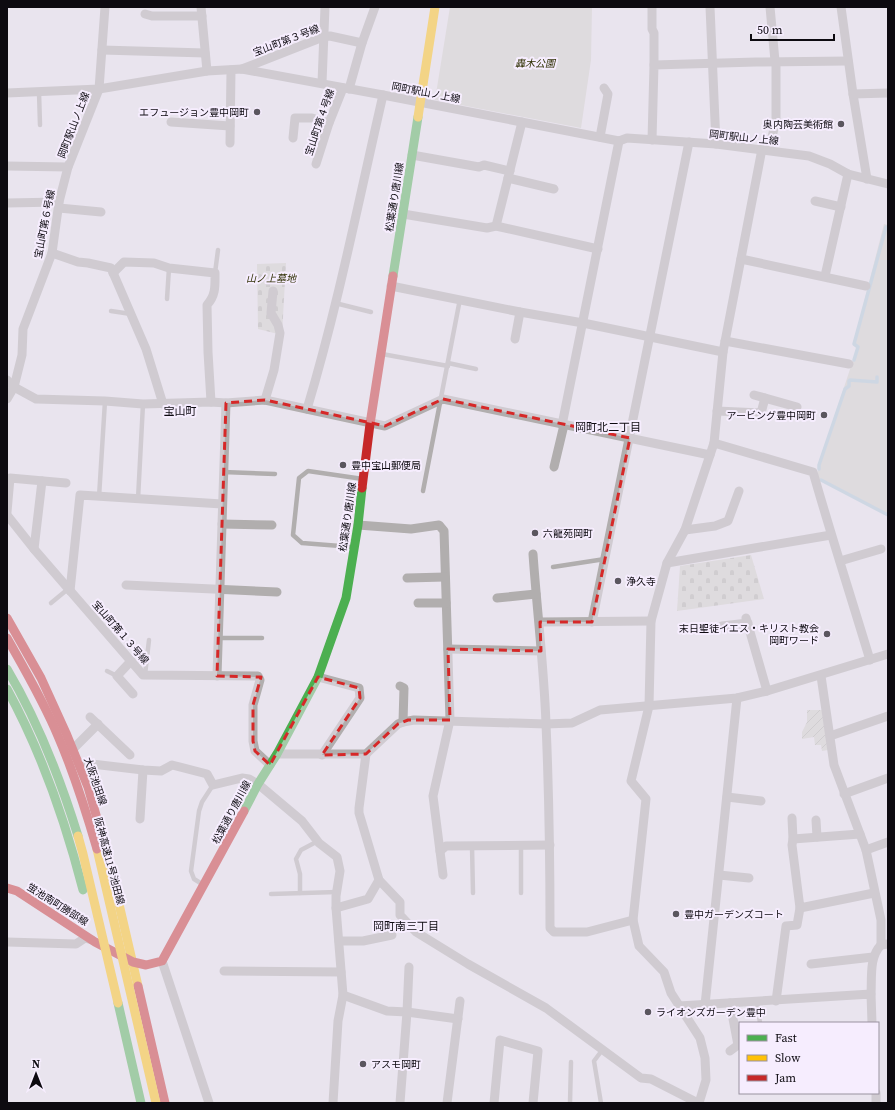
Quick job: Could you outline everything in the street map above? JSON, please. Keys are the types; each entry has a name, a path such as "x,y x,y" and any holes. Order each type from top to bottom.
{"main road":[{"name":"松葉通り唐川線","path":"162,961 318,677 346,598 358,525 370,424 435,7"},
{"name":"大阪池田線","path":"7,618 41,678 73,749 88,787 106,848 165,1103"},
{"name":"阪神高速11号池田線","path":"7,638 32,682 58,735 79,789 99,857 156,1103"},
{"path":"7,669 19,689 44,742 65,795 83,854 141,1103"},
{"path":"7,689 36,745 57,798 74,856 133,1103"},
{"name":"蛍池南町勝部線","path":"7,888 16,891 95,942 133,962"},
{"path":"133,962 146,965 162,961"}],"street":[{"path":"7,93 99,89 105,7"},
{"path":"322,83 325,7"},
{"name":"宝山町第４号線","path":"316,164 329,123 346,88 375,7"},
{"path":"652,7 652,29 654,33 652,140"},
{"path":"710,7 716,144"},
{"path":"770,7 775,61 776,120 765,150 725,341 714,443 685,530 667,563 651,621 649,706 631,781 646,800 633,920 639,946 664,972 671,993 700,1038 705,1058 706,1080 698,1103 651,1079 641,1078 546,1008 468,964 416,932 400,915 400,902 379,880 359,808 366,754 398,724 414,720 546,724 572,723 600,710 649,706 737,698 821,676 888,654"},
{"path":"841,7 867,179"},
{"path":"145,14 152,16 202,11 207,71"},
{"name":"宝山町第３号線","path":"242,69 323,37 330,36 362,43"},
{"path":"102,50 205,52"},
{"path":"654,65 775,61 848,61"},
{"name":"岡町駅山ノ上線","path":"7,166 68,167 99,89 207,71 242,69 322,83 619,141 627,138 716,144 809,156 830,164 848,174 888,184"},
{"path":"230,70 230,143"},
{"path":"600,137 608,94 604,88"},
{"path":"853,94 888,93"},
{"path":"307,409 335,303 383,95"},
{"path":"293,138 295,118 312,118 329,123"},
{"path":"171,122 230,126"},
{"path":"496,226 522,122"},
{"path":"554,467 619,141"},
{"path":"592,622 689,142"},
{"path":"412,155 479,167 484,165 554,189"},
{"name":"宝山町第６号線","path":"7,398 14,388 22,355 23,329 52,253 59,205 68,167"},
{"path":"825,276 848,174"},
{"path":"815,202 841,207"},
{"path":"7,203 59,205 101,212"},
{"path":"403,214 487,228 496,226 598,248"},
{"path":"52,253 78,262 111,268 146,349 163,404"},
{"path":"741,259 866,286"},
{"path":"113,273 124,262 154,263 169,268 215,273 213,299 207,305 211,402"},
{"path":"392,286 650,336 723,352"},
{"path":"265,400 274,370 280,333 278,325 271,313 273,291"},
{"path":"515,339 520,312"},
{"path":"725,341 849,364"},
{"path":"7,380 14,388 36,399 105,401 143,404 226,403 265,400 370,424 385,426 443,400 710,455"},
{"path":"754,395 797,407"},
{"path":"717,411 761,413 766,398"},
{"path":"217,676 226,403"},
{"path":"714,443 814,472 831,535 870,660"},
{"path":"7,514 10,478 66,483"},
{"path":"34,549 42,481"},
{"path":"685,530 715,526 728,521 739,491"},
{"path":"70,590 80,496 222,504"},
{"name":"宝山町第１３号線","path":"7,514 34,549 143,675 258,676 260,680 252,705 252,742 254,751 270,765"},
{"path":"222,524 272,525"},
{"path":"358,525 412,529 439,525 444,531 450,720 433,796 443,875"},
{"path":"667,563 831,535"},
{"path":"840,561 881,549"},
{"path":"533,554 540,622 546,724 550,845 550,928 554,932 587,932 633,920"},
{"path":"407,578 445,577"},
{"path":"126,586 277,592"},
{"path":"497,598 536,594"},
{"path":"418,603 446,604"},
{"path":"722,626 739,625 747,620 767,691"},
{"path":"540,622 651,621"},
{"path":"448,649 541,651"},
{"path":"131,661 117,676 133,694"},
{"path":"821,676 834,765 866,850 874,893 884,917 884,945 877,949 873,957 871,994 872,1022"},
{"path":"318,677 359,688 360,698 322,755"},
{"path":"400,686 404,688 403,722"},
{"path":"705,1004 737,698"},
{"path":"830,736 888,716"},
{"path":"90,717 130,755"},
{"path":"73,749 98,724"},
{"path":"277,754 366,754"},
{"path":"79,764 161,771 172,765 207,774 213,785 242,778 249,779 258,784 302,821 318,841 337,857 340,871 336,908 343,995 338,1021 333,1103"},
{"path":"140,820 143,770"},
{"path":"844,794 888,778"},
{"path":"727,797 761,801"},
{"path":"776,1001 786,926 797,925 800,908 792,845 792,818"},
{"path":"816,820 817,837"},
{"path":"793,839 860,834"},
{"path":"866,850 888,842"},
{"path":"440,851 446,846 550,845"},
{"path":"719,875 749,878"},
{"path":"336,908 368,899 379,880"},
{"path":"800,908 874,893"},
{"path":"339,941 363,941 392,935"},
{"path":"7,942 76,944 84,938 95,942"},
{"path":"811,964 873,957"},
{"path":"162,961 209,1103"},
{"path":"249,961 249,971"},
{"path":"400,1103 409,967"},
{"path":"224,971 342,972"},
{"path":"679,1006 871,994"},
{"path":"343,995 387,1011 407,1012 458,1019"},
{"path":"447,1103 460,1001"},
{"path":"730,1003 738,1045 730,1051"},
{"path":"494,1103 500,1040 538,1051 533,1103"}],"lane":[{"path":"39,92 40,125"},
{"path":"215,273 218,250"},
{"path":"167,298 169,268"},
{"path":"423,491 460,299"},
{"path":"335,303 371,312"},
{"path":"111,311 131,314"},
{"path":"381,354 476,369"},
{"path":"99,497 105,401"},
{"path":"138,499 143,404"},
{"path":"354,547 302,543 294,534 299,478 308,471 363,479"},
{"path":"224,472 275,474"},
{"path":"553,567 605,559"},
{"path":"51,603 70,590"},
{"path":"218,638 262,638"},
{"path":"145,675 149,640"},
{"path":"106,671 117,676"},
{"path":"204,885 194,879 191,871 199,811 202,802 213,785"},
{"path":"300,893 300,874 296,859 300,850 318,841"},
{"path":"472,846 473,893"},
{"path":"521,846 521,893"},
{"path":"271,894 337,892"},
{"path":"757,1002 760,1022"},
{"path":"601,1103 594,1061 603,1049"},
{"path":"570,1103 571,1062"}],"highlighted area":[{"path":"443,399 630,438 592,622 540,622 541,651 448,649 450,720 408,720 398,724 366,754 322,755 360,698 359,688 318,677 270,765 255,751 253,741 253,705 261,677 217,676 226,403 265,400 385,426"}],"green space":[{"name":"轟木公園","path":"450,7 592,7 591,60 581,128 435,100"},
{"path":"884,224 888,225 888,516 818,479 818,466 857,348 853,345"},
{"name":"山ノ上墓地","path":"286,263 282,335 258,329 257,264"},
{"path":"751,555 764,599 677,611 680,566"},
{"path":"807,710 822,710 828,750 822,751 821,745 815,745 814,737 802,739 802,732 807,722"}],"waterway":[{"path":"854,360 858,347 854,344 886,227 888,228"},
{"path":"819,469 819,465 845,389 849,386 849,381 877,382 877,377"},
{"path":"821,480 888,515"}],"traffic: fast":[{"path":"393,276 418,117"},
{"path":"244,811 258,784 277,754 318,677 346,598 358,525 362,488"},
{"path":"7,669 29,709 47,750 64,793 78,836"},
{"path":"7,689 20,713 42,762 60,813 83,890"},
{"path":"118,1003 141,1103"}],"traffic: slow":[{"path":"418,117 435,7"},
{"path":"98,822 106,848 138,986"},
{"path":"78,836 118,1003"},
{"path":"97,849 156,1103"}],"traffic: jam":[{"path":"362,488 370,424 393,276"},
{"path":"7,618 41,678 66,733 88,787 98,822"},
{"path":"7,638 53,723 79,792 97,849"},
{"path":"7,888 17,891 95,942 133,962 146,965 162,961 244,811"},
{"path":"138,986 165,1103"}],"place":[{"name":"エフュージョン豊中岡町","path":"257,112"},
{"name":"奥内陶芸美術館","path":"841,124"},
{"name":"アービング豊中岡町","path":"824,415"},
{"name":"豊中宝山郵便局","path":"343,465"},
{"name":"六龍苑岡町","path":"535,533"},
{"name":"浄久寺","path":"618,581"},
{"name":"末日聖徒イエス・キリスト教会 岡町ワード","path":"827,634"},
{"name":"豊中ガーデンズコート","path":"676,914"},
{"name":"ライオンズガーデン豊中","path":"648,1012"},
{"name":"アスモ岡町","path":"363,1064"}],"district":[{"name":"宝山町","path":"180,411"},
{"name":"岡町北二丁目","path":"608,427"},
{"name":"岡町南三丁目","path":"406,926"}]}
